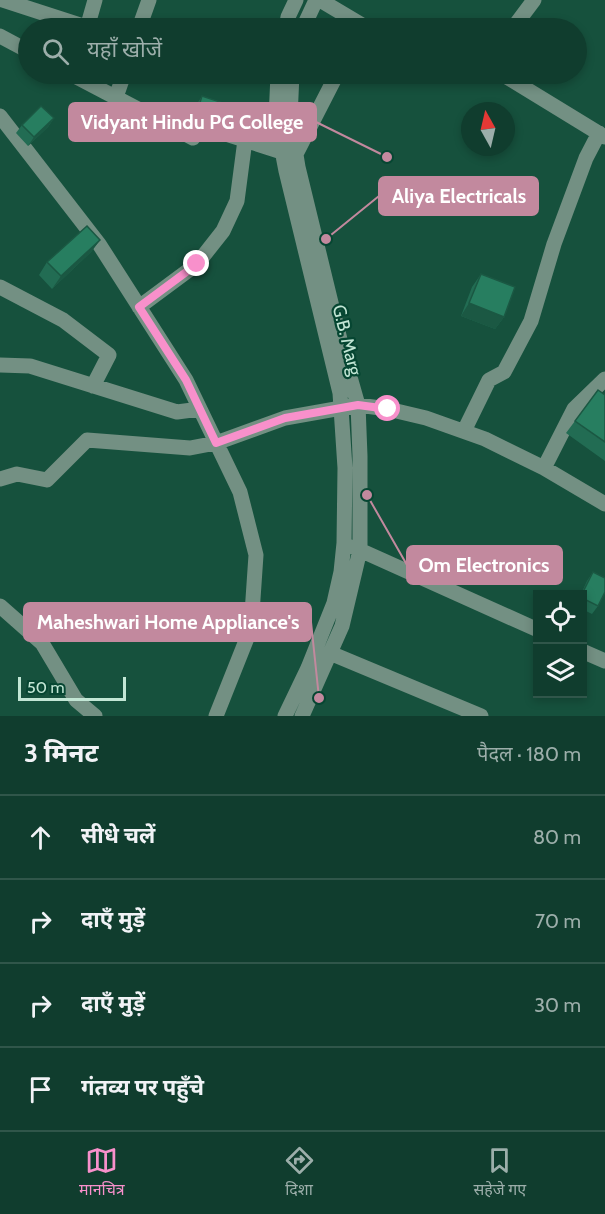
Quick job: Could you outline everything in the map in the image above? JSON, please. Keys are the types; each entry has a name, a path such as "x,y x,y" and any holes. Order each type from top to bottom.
{"street":[{"path":"3,0 58,18"},
{"path":"90,18 95,0"},
{"path":"143,18 149,0"},
{"path":"288,18 296,0"},
{"path":"308,18 318,0 348,18"},
{"path":"520,18 534,0"},
{"path":"0,36 18,46"},
{"path":"91,84 193,138 201,126 289,153"},
{"path":"116,97 121,84"},
{"name":"G.B. Marg","path":"278,84 276,119 289,153 286,171 340,393 345,468 345,543 334,603 308,668 285,716"},
{"path":"292,84 289,153 298,167 341,345 358,405 360,456 360,550 342,626 302,716"},
{"path":"289,153 331,84"},
{"path":"464,431 489,380 504,372 531,321 554,244 586,158 602,135 518,84"},
{"path":"0,116 99,244 186,380 240,492 256,555 251,628 216,716"},
{"path":"139,307 197,264 223,231 237,201 245,141"},
{"path":"0,287 63,320 109,355 93,386"},
{"path":"0,365 30,366 177,412 200,409"},
{"path":"544,468 574,410 605,379"},
{"path":"0,479 17,474 47,480 87,440 190,448 216,443 285,418 358,405 426,418 485,439 544,468 605,504"},
{"path":"345,543 533,628"},
{"path":"0,606 42,643 76,700 95,716"},
{"path":"330,653 481,716"},
{"path":"587,653 605,661"}],"building":[{"path":"202,96 244,110 239,123 198,109"},
{"path":"41,106 54,118 34,137 22,125"},
{"path":"87,226 100,240 61,276 47,262"},
{"path":"481,274 515,287 504,317 469,303"},
{"path":"598,390 605,395 605,442 575,421"},
{"path":"593,572 605,578 605,592 598,606 587,600 587,590 584,590"}],"place":[{"name":"Vidyant Hindu PG College","path":"387,157"},
{"name":"Aliya Electricals","path":"326,239"},
{"name":"Om Electronics","path":"367,495"},
{"name":"Maheshwari Home Appliance's","path":"319,698"}],"route":[{"path":"197,264 139,307 186,380 216,443 285,418 358,405 388,409"}]}
